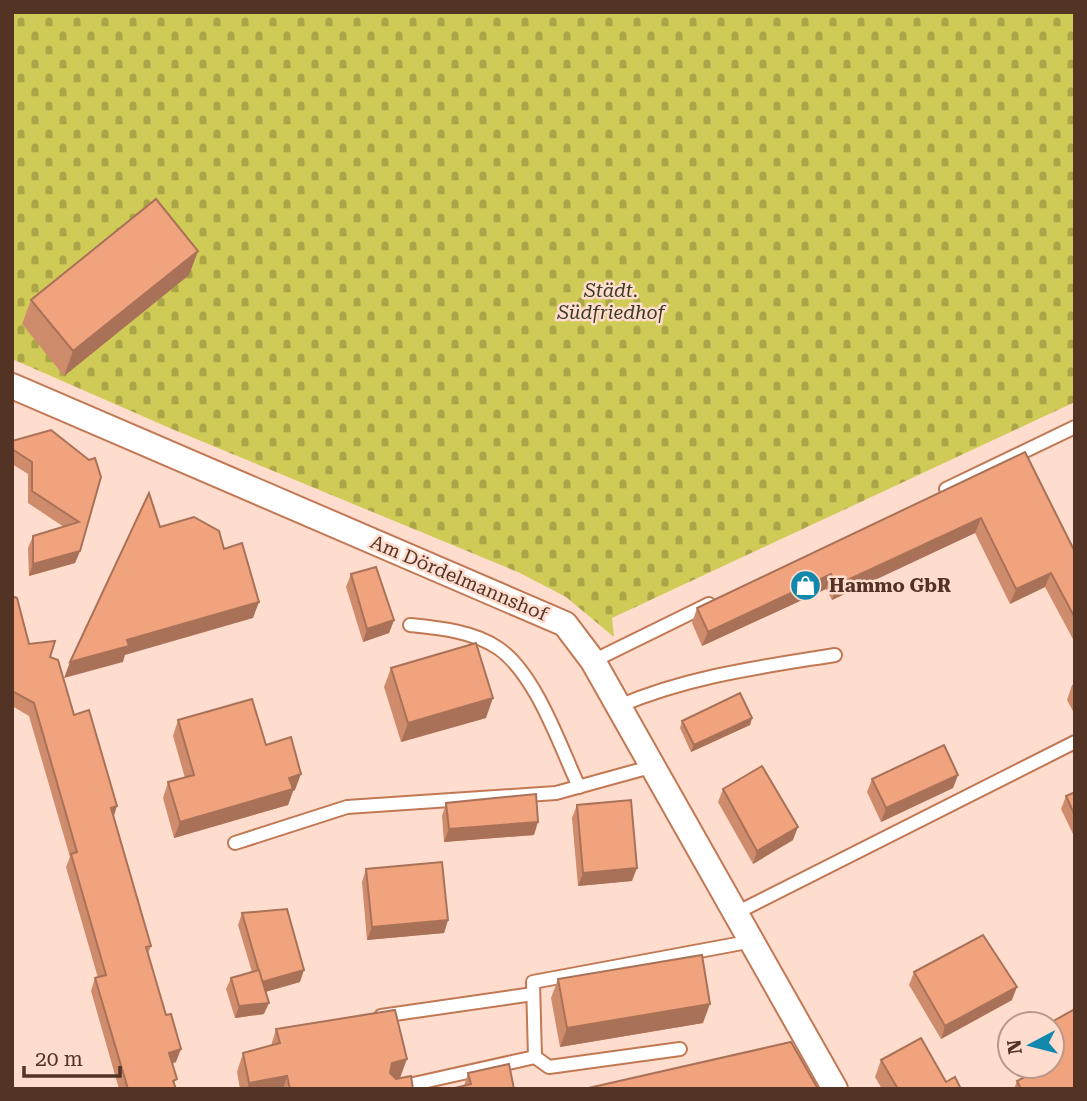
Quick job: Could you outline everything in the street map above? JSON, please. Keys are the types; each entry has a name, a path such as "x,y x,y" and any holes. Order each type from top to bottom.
{"street":[{"name":"Am Dördelmannshof","path":"12,386 565,624 593,661 654,766 835,1089"}],"lane":[{"path":"939,493 1075,427"},
{"path":"593,661 716,601"},
{"path":"410,625 457,631 498,648 520,670 544,710 579,787"},
{"path":"619,706 652,692 717,673 835,654"},
{"path":"738,912 1075,742"},
{"path":"235,843 347,807 556,793 654,766"},
{"path":"534,1057 533,982 753,941"},
{"path":"368,1018 533,993"},
{"path":"391,1089 534,1057 549,1067 680,1049"}],"green space":[{"name":"Städt. Südfriedhof","path":"12,12 1075,12 1075,402 612,618 614,637 566,597 520,573 172,429 12,359"}],"building":[{"path":"156,199 198,251 73,351 31,300"},
{"path":"51,430 89,460 95,458 101,477 80,551 33,564 33,536 79,522 32,491 32,462 12,449 12,441"},
{"path":"1025,452 1075,552 1075,618 1051,573 1016,589 981,518 837,585 831,574 708,632 697,608"},
{"path":"149,493 160,527 194,517 219,531 224,549 242,543 259,602 127,640 129,646 70,662"},
{"path":"376,567 394,620 367,629 351,574"},
{"path":"12,596 17,598 29,644 55,641 50,657 58,660 74,715 89,710 117,806 111,808 151,946 146,947 166,1015 171,1014 181,1049 169,1053 177,1079 173,1081 176,1089 128,1089 95,978 106,975 71,854 77,852 34,703 12,691"},
{"path":"476,643 493,698 408,723 391,668"},
{"path":"740,693 752,718 694,745 682,721"},
{"path":"252,699 266,745 291,737 301,774 289,778 293,789 180,822 168,782 194,775 178,720"},
{"path":"944,745 958,775 886,808 872,779"},
{"path":"762,766 798,827 757,851 723,789"},
{"path":"1075,792 1075,816 1066,796"},
{"path":"536,794 538,822 449,829 446,803"},
{"path":"631,800 637,868 583,873 577,805"},
{"path":"442,862 448,920 372,927 366,869"},
{"path":"287,909 304,970 262,982 242,913"},
{"path":"983,935 1017,987 945,1026 914,972"},
{"path":"702,955 710,1004 567,1028 558,979"},
{"path":"259,970 269,1003 239,1006 231,978"},
{"path":"1075,1009 1075,1089 1021,1089 1019,1080 1066,1080 1066,1014"},
{"path":"395,1010 407,1059 392,1063 390,1073 396,1079 411,1076 413,1089 290,1089 287,1076 249,1083 243,1053 280,1043 276,1029"},
{"path":"921,1038 946,1082 955,1077 961,1089 898,1089 881,1060"},
{"path":"791,1042 818,1089 584,1089"},
{"path":"509,1064 514,1089 451,1089 471,1084 468,1073"}],"place":[{"name":"Hammo GbR","path":"806,585"}]}
